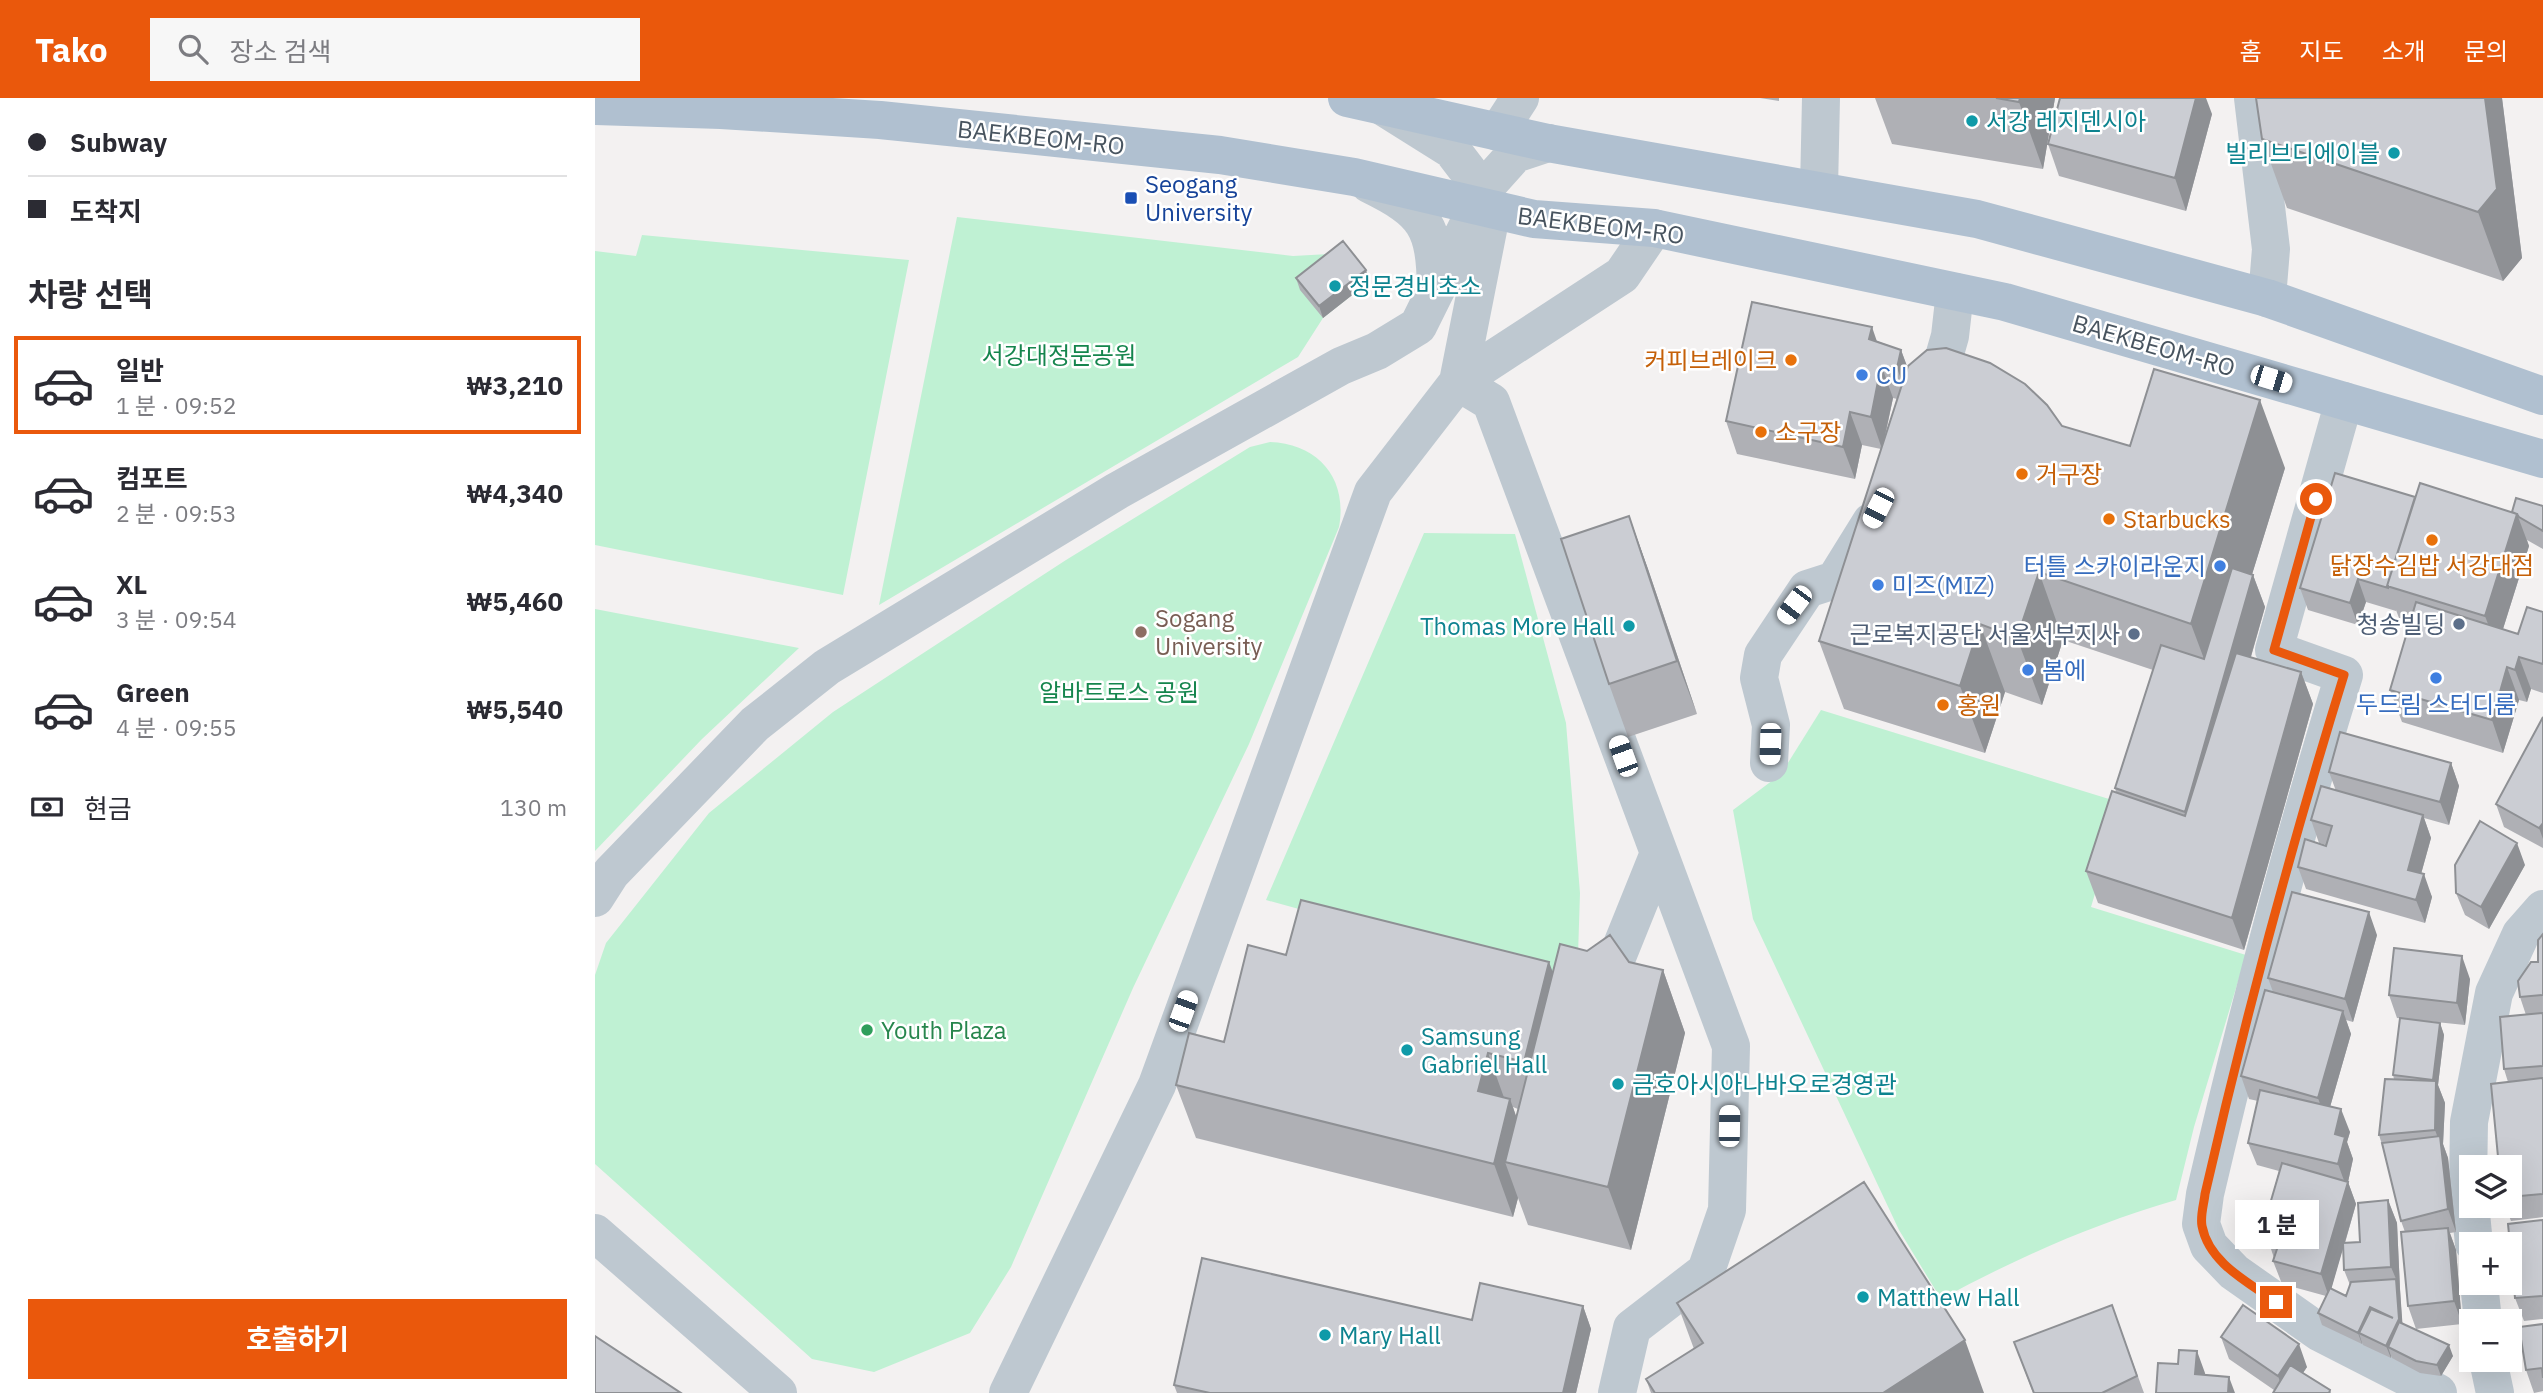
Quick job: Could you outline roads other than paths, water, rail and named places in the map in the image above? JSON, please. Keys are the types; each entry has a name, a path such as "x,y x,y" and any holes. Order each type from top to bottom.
{"main road":[{"path":"1364,102 1548,143 1977,219 2267,298 2543,396"},
{"name":"BAEKBEOM-RO","path":"595,106 721,110 880,120 1220,155 1355,177 1534,219 1654,228 2005,302 2543,459"}],"street":[{"path":"1498,132 1520,98"},
{"path":"1819,189 1821,98"},
{"path":"2253,98 2271,248 2267,298"},
{"path":"1364,102 1452,150 1478,184 1478,206 1487,230 1458,382"},
{"path":"595,898 611,873 755,724 827,667 1117,491 1418,326 1489,183 1515,154 1548,143"},
{"path":"1355,177 1405,202 1429,229 1436,257 1436,290"},
{"path":"1008,1393 1157,1085 1373,492 1458,382 1622,275 1654,228"},
{"path":"1918,430 1934,394 1950,336 1955,292"},
{"path":"1458,382 1492,402 1731,1046 1727,1210 1706,1271 1632,1328 1617,1393"},
{"path":"2344,401 2274,650 2344,675 2304,803 2248,1009 2205,1194 2201,1224 2209,1246 2234,1272 2319,1332 2438,1393"},
{"path":"1769,763 1771,725 1759,678 1763,655 1807,589 1835,580 1867,530 1889,486"},
{"path":"1595,1010 1659,853"},
{"path":"2474,1232 2468,1184 2469,1122 2494,993 2521,934 2543,909"},
{"path":"595,1233 778,1393"},
{"path":"2491,1372 2495,1393"}],"place":[{"name":"서강 레지덴시아","path":"1972,121"},
{"name":"빌리브디에이블","path":"2394,153"},
{"name":"Seogang University","path":"1131,198"},
{"name":"정문경비초소","path":"1335,286"},
{"name":"커피브레이크","path":"1791,360"},
{"name":"CU","path":"1862,375"},
{"name":"소구장","path":"1761,432"},
{"name":"거구장","path":"2022,474"},
{"name":"Starbucks","path":"2109,519"},
{"name":"닭장수김밥 서강대점","path":"2432,540"},
{"name":"터틀 스카이라운지","path":"2220,566"},
{"name":"미즈(MIZ)","path":"1878,585"},
{"name":"청송빌딩","path":"2459,624"},
{"name":"Thomas More Hall","path":"1629,626"},
{"name":"Sogang University","path":"1141,632"},
{"name":"근로복지공단 서울서부지사","path":"2134,634"},
{"name":"봄에","path":"2028,670"},
{"name":"두드림 스터디룸","path":"2436,678"},
{"name":"홍원","path":"1943,705"},
{"name":"Youth Plaza","path":"867,1030"},
{"name":"Samsung Gabriel Hall","path":"1407,1050"},
{"name":"금호아시아나바오로경영관","path":"1618,1084"},
{"name":"Matthew Hall","path":"1863,1297"},
{"name":"Mary Hall","path":"1325,1335"}],"park label":[{"name":"서강대정문공원","path":"1059,355"},
{"name":"알바트로스 공원","path":"1119,692"}]}
